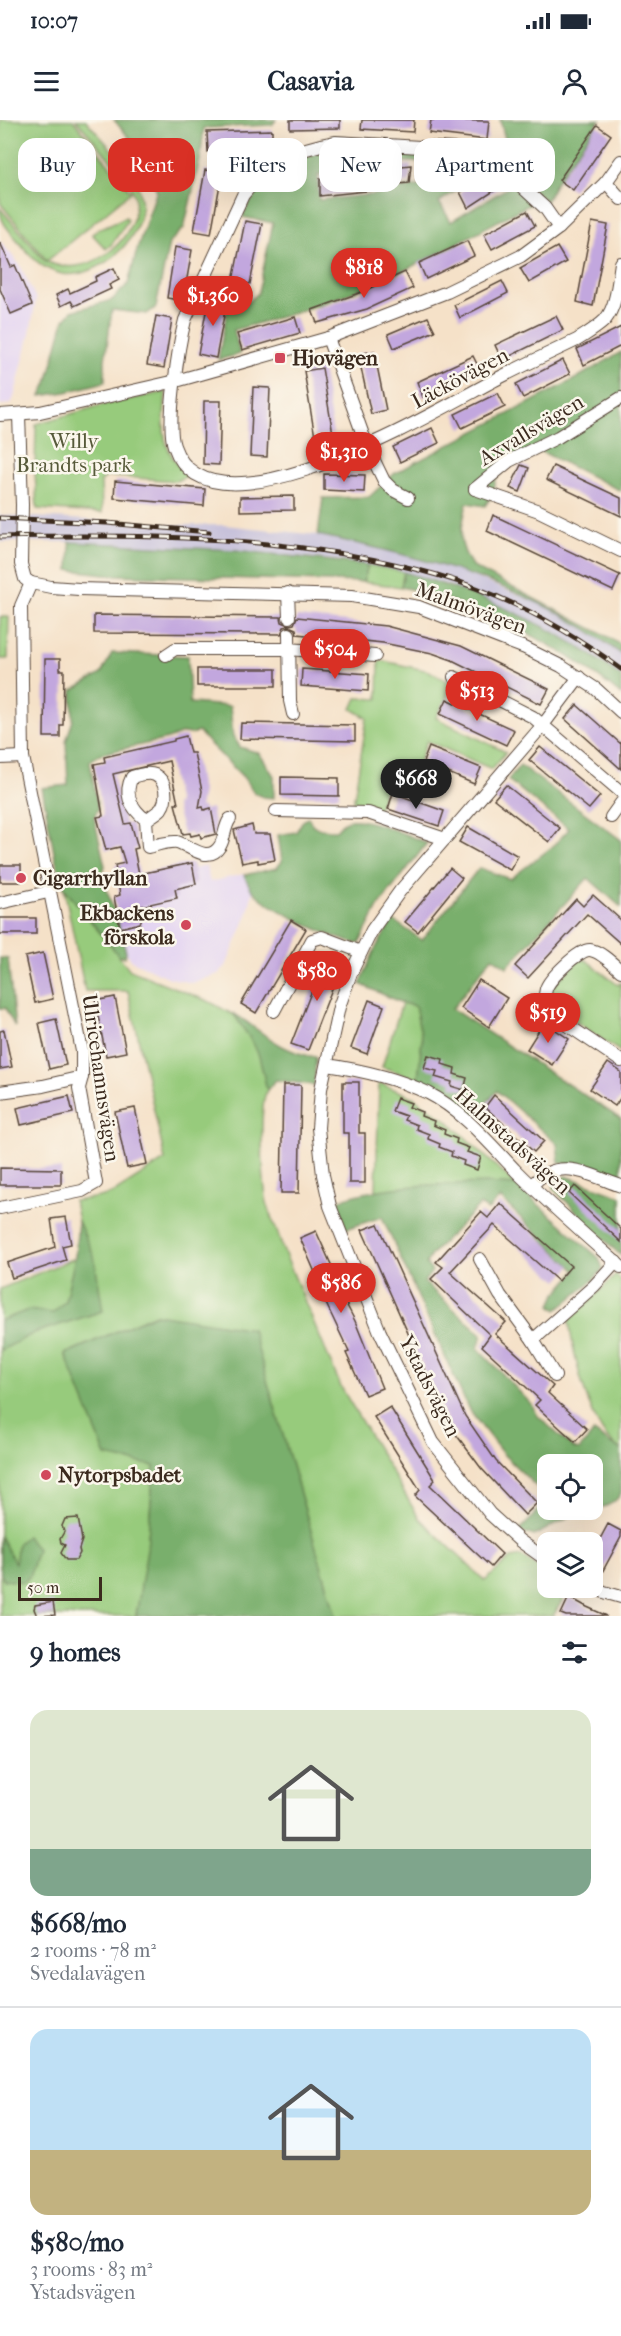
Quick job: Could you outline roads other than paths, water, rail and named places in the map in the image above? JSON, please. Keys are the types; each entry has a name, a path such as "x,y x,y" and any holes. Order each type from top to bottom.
{"street":[{"name":"Läckövägen","path":"559,228 545,208 496,163 480,154 454,149 336,142 316,145 294,153 270,167 243,195 185,320 172,400 173,445 192,471 215,482 226,484 242,484 280,477 320,466 367,446 577,340 597,327 607,318 611,309 621,263"},
{"path":"0,415 19,415 176,381 328,338 447,292 521,256 559,228 606,182 621,160"},
{"path":"606,182 621,199"},
{"path":"328,338 367,446 384,481 393,490 408,498"},
{"name":"Axvallsvägen","path":"621,398 558,437 509,461 475,489 539,512 621,551"},
{"path":"19,415 21,564 25,579 31,583"},
{"name":"Malmövägen","path":"31,583 51,588 79,589 288,592 352,596 419,607 525,648 579,677 621,712"},
{"name":"Ulricehamnsvägen","path":"0,1208 82,1191 96,1183 79,1088 82,1077 82,1051 48,892 23,757 21,606 31,583"},
{"path":"288,592 289,617"},
{"path":"289,634 290,701 293,714"},
{"path":"166,655 175,649 289,649 375,656"},
{"path":"454,677 533,717 621,792"},
{"name":"Ystadsvägen","path":"537,1553 520,1541 490,1514 433,1442 380,1332 330,1206 323,1175 318,1128 321,1089 339,1007 361,952 379,919 543,724 579,677"},
{"path":"0,758 23,757"},
{"path":"612,817 621,803"},
{"path":"276,811 368,813 445,839"},
{"path":"146,820 148,847 179,842 199,854 206,854 221,845 226,825 230,819"},
{"path":"0,903 48,892"},
{"path":"274,1011 312,940 322,937 361,952"},
{"path":"621,971 593,950 586,950 578,954 555,976 546,988 545,1004 548,1012 621,1061"},
{"name":"Halmstadsvägen","path":"327,1065 382,1076 428,1093 464,1119 618,1264"},
{"path":"0,1092 82,1077"},
{"path":"532,1185 550,1170 562,1167 621,1186"},
{"path":"480,1258 500,1295 533,1340 555,1376"},
{"path":"533,1340 618,1264"},
{"path":"603,1592 620,1595"}],"railway":[{"path":"0,518 107,523 209,532"},
{"path":"0,537 108,536 220,540 331,552 385,562 437,575 510,602 556,626 621,669"}],"place":[{"name":"Hjovägen","path":"280,358"},
{"name":"Cigarrhyllan","path":"21,878"},
{"name":"Ekbackens förskola","path":"186,925"},
{"name":"Nytorpsbadet","path":"46,1475"}],"park label":[{"name":"Willy Brandts park","path":"74,453"}]}
